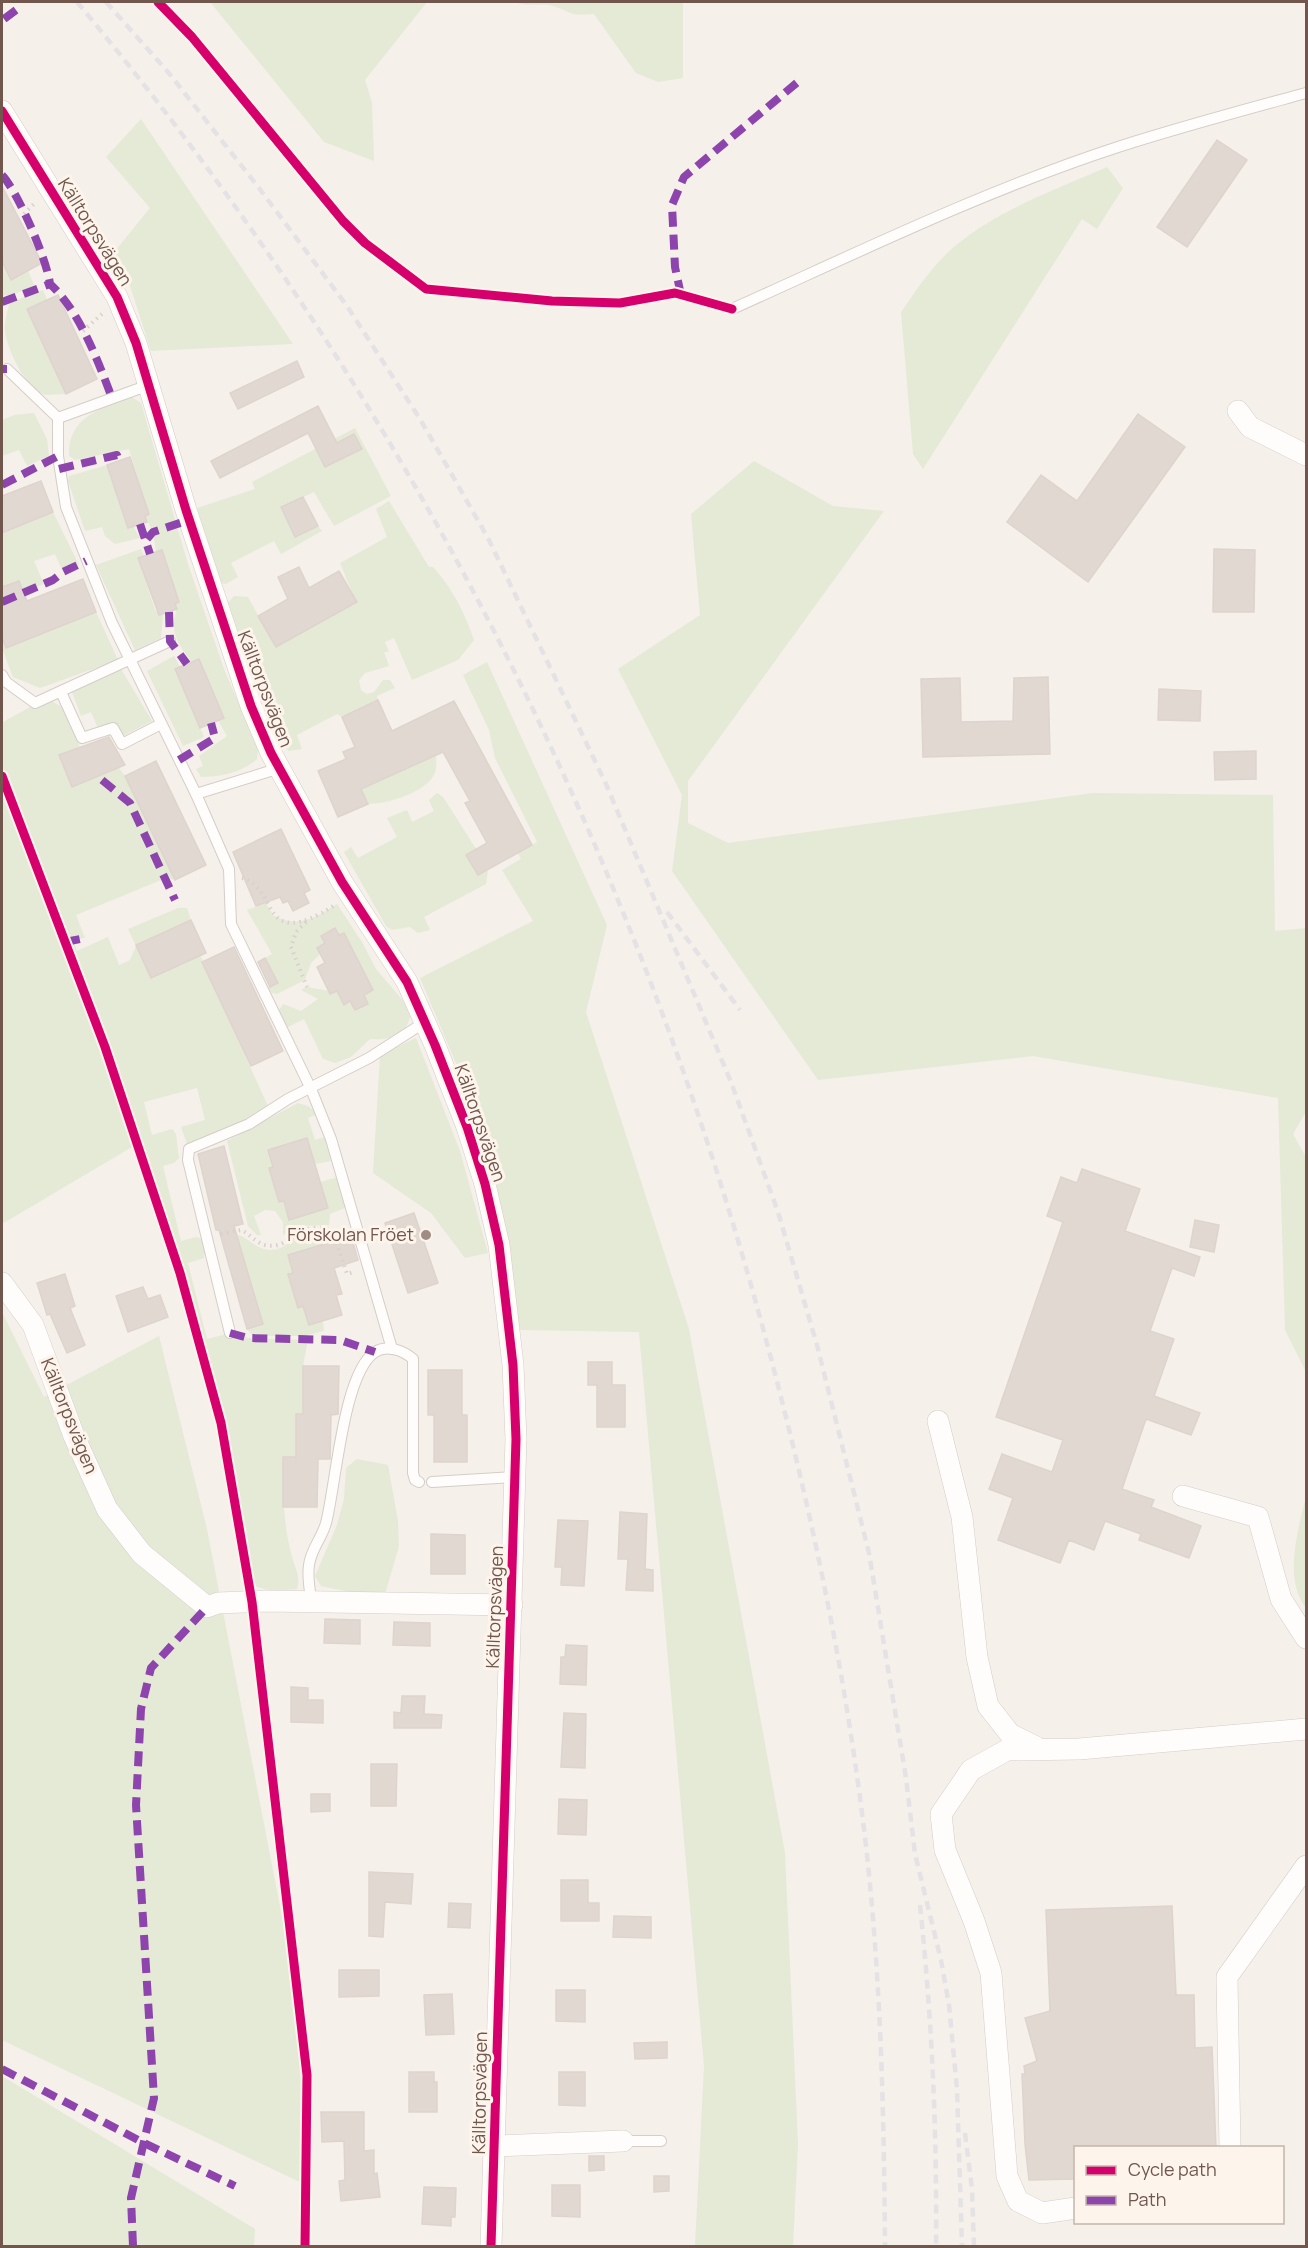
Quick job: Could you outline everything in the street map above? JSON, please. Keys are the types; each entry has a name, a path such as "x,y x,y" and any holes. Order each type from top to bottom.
{"street":[{"name":"Källtorpsvägen","path":"2,111 117,297 136,343 237,670 280,768 351,895 394,960 425,1022 467,1127 494,1217 513,1365 515,1477 496,2146 491,2247"},
{"path":"1238,411 1250,427 1306,455"},
{"name":"Källtorpsvägen","path":"2,1283 33,1325 74,1436 107,1509 142,1554 207,1607 218,1604 267,1601 512,1605"},
{"path":"938,1421 962,1517 977,1657 988,1706 1010,1734 1036,1747"},
{"path":"1183,1496 1258,1517 1281,1599 1306,1638"},
{"path":"1074,2208 1042,2213 1018,2201 1007,2176 991,1973 974,1921 945,1850 941,1814 971,1770 1007,1750 1036,1747 1079,1749 1306,1729"},
{"path":"1230,2146 1227,1977 1306,1866"},
{"name":"Källtorpsvägen","path":"496,2146 623,2141"}],"lane":[{"path":"732,309 957,209 1035,178 1118,147 1306,93"},
{"path":"7,369 58,418 59,469 66,507 112,623 196,794 229,869 231,924 311,1089 331,1139 392,1349"},
{"path":"58,418 149,385"},
{"path":"2,675 6,682 35,703 170,641"},
{"path":"61,692 82,738 113,728 122,744 161,724"},
{"path":"196,794 280,768"},
{"path":"230,1333 188,1160 189,1149 249,1124 288,1100 369,1058 425,1022"},
{"path":"311,1601 309,1562 312,1549 326,1525 351,1393 362,1369 375,1352 392,1349 405,1352 413,1359 413,1473 415,1480 419,1482"},
{"path":"432,1482 515,1477"},
{"name":"Källtorpsvägen","path":"623,2141 661,2141"}],"path":[{"path":"24,214 41,198"},
{"path":"83,331 103,312"},
{"path":"229,878 248,880 254,884 272,915 288,922 306,921"},
{"path":"307,987 291,947 296,932 306,921 351,895"},
{"path":"207,1239 241,1230 254,1241 273,1246 285,1243 300,1230 321,1227 334,1236 347,1274 370,1268"}],"green space":[{"path":"210,2 427,2 365,80 372,103 374,161 324,142"},
{"path":"515,2 683,2 683,78 658,82 636,73 594,14 575,14 548,5 525,5"},
{"path":"141,119 293,344 151,351 130,286 111,256 150,208 106,157"},
{"path":"1107,167 1123,188 1097,229 1082,219 923,469 913,454 901,312 927,275 951,249 977,230 1012,209"},
{"path":"2,261 11,279 28,271 34,285 15,294 2,296"},
{"path":"43,290 47,300 27,309 66,394 47,395 32,387 14,359 5,331 9,303"},
{"path":"125,397 132,397 141,403 188,564 224,669 258,749 257,759 231,773 201,777 196,769 203,766 199,756 227,736 218,720 224,717 199,659 192,662 177,639 174,620 175,604 179,602 162,551 156,552 153,532 145,516 149,514 129,449 75,460 69,456 73,433 79,425 94,412"},
{"path":"34,413 47,439 49,456 27,466 19,450 2,456 2,420 14,415"},
{"path":"355,428 391,496 334,526 314,492 282,507 295,536 318,526 322,531 281,554 274,541 231,563 238,577 226,584 220,583 197,508 255,489 252,482"},
{"path":"754,461 833,506 884,511 688,781 688,823 728,843 1093,793 1273,795 1275,931 1306,928 1306,1112 1293,1134 1306,1157 1306,1372 1285,1330 1278,1098 1033,1056 818,1080 672,871 682,795 618,669 700,615 691,514"},
{"path":"107,465 126,522 130,521 140,538 115,544 105,536 102,527 85,531 68,481 69,476"},
{"path":"389,501 429,567 433,567 452,592 474,640 458,660 412,680 394,638 385,642 389,652 384,652 389,666 365,673 359,680 361,690 367,694 374,692 383,680 390,680 395,688 377,696 378,700 342,717 337,714 297,735 302,749 289,751 277,741 228,603 234,596 248,597 275,646 356,602 340,563 387,537 376,509"},
{"path":"53,512 79,565 63,572 55,554 34,561 44,584 24,592 19,581 2,587 2,533"},
{"path":"141,549 144,556 138,558 155,610 163,614 161,638 135,650 96,565"},
{"path":"96,612 118,660 40,688 13,677 2,648 2,637 6,648"},
{"path":"174,656 180,667 175,670 204,737 183,746 147,671"},
{"path":"487,662 607,925 586,1012 689,1329 785,1853 798,2144 793,2246 695,2246 704,2066 639,1332 519,1330 490,1144 420,978 533,921 502,870 521,859 518,853 537,842 495,758 489,730 463,675"},
{"path":"121,669 152,721 121,737 114,722 98,728 91,712 81,716 72,692"},
{"path":"46,698 62,707 80,747 59,755 118,767 125,776 175,880 166,878 76,915 85,938 73,940 77,951 108,937 119,965 130,960 136,946 151,977 200,955 270,1111 189,1149 181,1127 205,1120 197,1088 144,1102 152,1135 172,1129 176,1134 179,1158 174,1163 163,1166 181,1241 196,1237 202,1239 205,1248 204,1258 188,1263 207,1339 230,1333 248,1338 308,1340 303,1366 303,1414 296,1457 283,1458 285,1520 298,1577 297,1589 270,1591 249,1584 226,1460 199,1338 173,1243 137,1144 2,1224 2,719 3,722"},
{"path":"436,755 434,775 422,787 395,800 368,804 361,789"},
{"path":"437,793 443,797 476,849 467,855 478,875 488,870 486,884 424,917 430,930 418,933 410,927 392,930 386,926 344,852 351,847 358,858 397,837 387,818 407,810 412,822 434,811 429,800"},
{"path":"266,903 273,915 290,921 306,920 337,904 362,942 376,969 411,1010 410,1018 403,1030 385,1039 370,1039 351,1057 335,1063 323,1059 304,1019 286,1028 279,1010 283,1004 301,1011 318,999 301,990 307,987 329,991 330,994 337,991 343,1004 350,1001 355,1010 368,1004 344,933 339,935 335,929 321,935 325,943 317,948 320,954 311,963 305,980 277,994 269,992 268,987 278,982 265,958 272,954 247,910"},
{"path":"178,908 187,908 191,920 136,946 128,929"},
{"path":"416,1038 460,1151 488,1253 465,1258 431,1213 373,1173 380,1055"},
{"path":"298,1103 308,1106 318,1114 308,1118 315,1140 325,1137 331,1161 315,1164 301,1140 268,1150 273,1167 269,1169 279,1202 284,1201 289,1219 322,1210 320,1182 338,1177 347,1207 330,1214 329,1225 299,1226 283,1235 283,1222 275,1211 265,1210 254,1216 261,1235 257,1235 248,1226 227,1141"},
{"path":"315,1232 327,1239 340,1267 334,1268 321,1245 288,1255 293,1273 289,1274 299,1308 303,1306 309,1325 323,1321 324,1331 303,1336 253,1336 247,1329 263,1324 242,1251 233,1233 260,1248 271,1250 282,1247 308,1233"},
{"path":"2,1312 44,1397 159,1336 207,1529 306,2041 306,2185 2,2040"},
{"path":"357,1459 388,1465 398,1521 399,1546 385,1594 354,1593 321,1586 315,1576 337,1525 344,1499 346,1468"},
{"path":"1306,1497 1306,1608 1295,1583 1294,1554"},
{"path":"2,2076 255,2229 254,2246 2,2246"}],"building":[{"path":"1217,140 1247,160 1187,247 1157,227"},
{"path":"2,186 42,263 11,280 2,261"},
{"path":"58,295 97,379 66,394 27,309"},
{"path":"297,361 304,377 238,409 230,393"},
{"path":"318,406 337,443 354,434 362,449 325,467 308,433 220,478 211,461"},
{"path":"1138,414 1185,447 1088,582 1007,522 1041,475 1077,501"},
{"path":"130,457 149,514 145,516 147,522 128,528 107,465"},
{"path":"41,481 53,512 2,533 2,496"},
{"path":"303,497 318,526 295,537 281,507"},
{"path":"1214,549 1255,550 1254,612 1213,612"},
{"path":"162,550 179,602 175,604 177,609 159,615 138,558"},
{"path":"299,567 309,588 339,571 357,602 276,647 258,616 288,599 278,577"},
{"path":"83,579 96,612 6,648 2,637 2,587 19,581 27,601"},
{"path":"199,659 224,718 200,728 175,669"},
{"path":"1048,677 1050,754 923,757 921,679 960,678 961,722 1013,721 1014,678"},
{"path":"1159,689 1201,691 1200,721 1158,720"},
{"path":"378,700 392,731 454,701 532,845 478,875 466,855 487,843 465,803 470,801 443,752 361,789 368,804 338,817 318,771 346,759 343,752 355,747 342,717"},
{"path":"109,737 125,765 72,787 59,755"},
{"path":"1256,751 1256,779 1215,780 1214,752"},
{"path":"156,761 206,865 175,880 125,776"},
{"path":"281,829 310,890 304,893 309,903 293,911 288,901 283,903 280,897 256,906 233,852"},
{"path":"191,920 206,953 151,978 136,945"},
{"path":"335,928 339,935 344,933 373,990 364,995 368,1004 355,1010 350,1001 344,1005 337,991 330,994 317,967 325,963 317,948 325,943 321,936"},
{"path":"234,947 283,1051 251,1066 202,962"},
{"path":"265,958 278,983 270,987 258,962"},
{"path":"307,1138 328,1208 289,1220 284,1201 279,1202 269,1168 273,1167 268,1150"},
{"path":"224,1146 243,1224 234,1226 263,1324 247,1329 219,1230 216,1230 198,1154"},
{"path":"1082,1169 1140,1189 1125,1231 1200,1257 1194,1276 1172,1268 1150,1331 1174,1339 1154,1396 1200,1413 1191,1435 1146,1419 1122,1489 1154,1500 1151,1507 1201,1526 1189,1558 1139,1540 1141,1534 1105,1521 1094,1550 1069,1540 1060,1563 998,1540 1013,1498 989,1489 1002,1454 1052,1472 1063,1440 996,1417 1063,1222 1047,1216 1061,1177 1077,1183"},
{"path":"414,1213 438,1283 408,1293 385,1223"},
{"path":"1195,1220 1219,1225 1214,1252 1190,1247"},
{"path":"351,1236 358,1260 334,1268 342,1294 336,1295 342,1315 309,1325 303,1306 298,1308 288,1274 293,1273 288,1255"},
{"path":"65,1274 75,1306 70,1308 85,1345 67,1353 50,1314 47,1315 37,1283"},
{"path":"143,1287 148,1299 160,1295 168,1317 128,1332 116,1296"},
{"path":"588,1362 612,1362 612,1385 625,1385 625,1427 597,1427 597,1385 588,1385"},
{"path":"303,1366 339,1366 338,1414 331,1415 330,1459 318,1459 317,1507 283,1507 283,1457 296,1457 296,1414 303,1414"},
{"path":"428,1370 462,1370 462,1415 467,1415 467,1462 434,1462 434,1415 428,1415"},
{"path":"620,1512 647,1514 645,1569 653,1570 653,1591 626,1590 628,1559 618,1559"},
{"path":"558,1520 588,1521 584,1586 561,1585 562,1567 555,1567"},
{"path":"431,1534 465,1535 465,1574 431,1574"},
{"path":"325,1619 360,1620 360,1644 324,1643"},
{"path":"394,1622 430,1623 430,1646 393,1645"},
{"path":"566,1645 587,1646 586,1685 560,1684 561,1657 565,1657"},
{"path":"291,1687 308,1688 308,1700 323,1700 323,1723 291,1722"},
{"path":"402,1696 425,1696 424,1714 442,1715 441,1728 394,1728 394,1712 401,1713"},
{"path":"564,1713 586,1714 585,1768 561,1767"},
{"path":"371,1764 397,1764 396,1806 371,1806"},
{"path":"311,1794 330,1794 330,1811 311,1812"},
{"path":"559,1799 587,1800 586,1835 558,1834"},
{"path":"369,1872 413,1874 411,1904 385,1902 383,1937 369,1936"},
{"path":"561,1880 588,1880 588,1903 599,1903 599,1921 561,1921"},
{"path":"449,1903 471,1904 470,1928 448,1927"},
{"path":"1172,1906 1176,1995 1194,1995 1195,2048 1212,2047 1216,2146 1074,2146 1074,2179 1029,2180 1022,2074 1025,2074 1024,2066 1037,2061 1025,2018 1050,2011 1046,1910"},
{"path":"614,1916 651,1917 651,1938 613,1937"},
{"path":"339,1970 379,1970 379,1996 339,1997"},
{"path":"556,1990 585,1990 585,2022 556,2021"},
{"path":"452,1994 454,2034 426,2035 424,1995"},
{"path":"667,2042 667,2058 635,2059 634,2043"},
{"path":"409,2072 434,2072 434,2082 437,2082 437,2112 409,2112"},
{"path":"559,2072 585,2072 585,2106 559,2105"},
{"path":"321,2112 364,2112 364,2151 374,2150 374,2174 377,2173 380,2197 341,2201 339,2181 345,2180 344,2141 322,2142"},
{"path":"589,2156 604,2156 604,2170 589,2171"},
{"path":"654,2176 669,2176 669,2191 654,2192"},
{"path":"552,2185 580,2185 580,2217 552,2216"},
{"path":"424,2187 456,2188 455,2217 451,2217 451,2226 422,2224"}],"railway":[{"path":"77,2 196,153 306,310 406,471 498,638 579,810 652,986 715,1167 769,1351 800,1476 839,1665 859,1791 876,1953 884,2148 885,2246"},
{"path":"106,2 168,72 259,188 347,306 420,419 488,538 606,784 731,1082 778,1212 817,1345 869,1553 906,1778 915,1854 941,1960 949,2005 957,2089 962,2246"},
{"path":"667,912 740,1010"},
{"path":"920,1905 933,2076 936,2246"},
{"path":"965,2133 972,2189 974,2246"}],"marked path":[{"path":"4,19 16,10 15,2"},
{"path":"681,295 675,267 672,205 684,177 799,81"},
{"path":"2,175 16,196 31,227 50,284 79,322 112,398"},
{"path":"2,302 50,284"},
{"path":"2,369 7,369"},
{"path":"59,469 117,455 119,461"},
{"path":"2,485 58,456"},
{"path":"147,539 153,532 189,520"},
{"path":"140,524 150,554"},
{"path":"2,602 53,580 63,572 86,561"},
{"path":"169,612 170,641 187,664"},
{"path":"179,760 215,738 211,723"},
{"path":"102,780 130,803 175,900"},
{"path":"65,942 85,938"},
{"path":"230,1333 248,1338 340,1340 375,1352"},
{"path":"133,2246 131,2198 154,2098 136,1805 141,1709 151,1668 207,1607"},
{"path":"2,2069 144,2143 235,2186"}],"cycle path":[{"path":"158,2 192,37 343,221 365,243 426,289 552,301 620,303 675,293 732,309"},
{"path":"2,111 117,297 136,343 186,510 251,706 271,753 342,882 407,982 467,1127 485,1184 499,1245 513,1365 516,1439 491,2246"},
{"path":"2,776 105,1047 180,1273 221,1423 252,1602 307,2075 305,2246"}],"place":[{"name":"Förskolan Fröet","path":"426,1235"}]}
